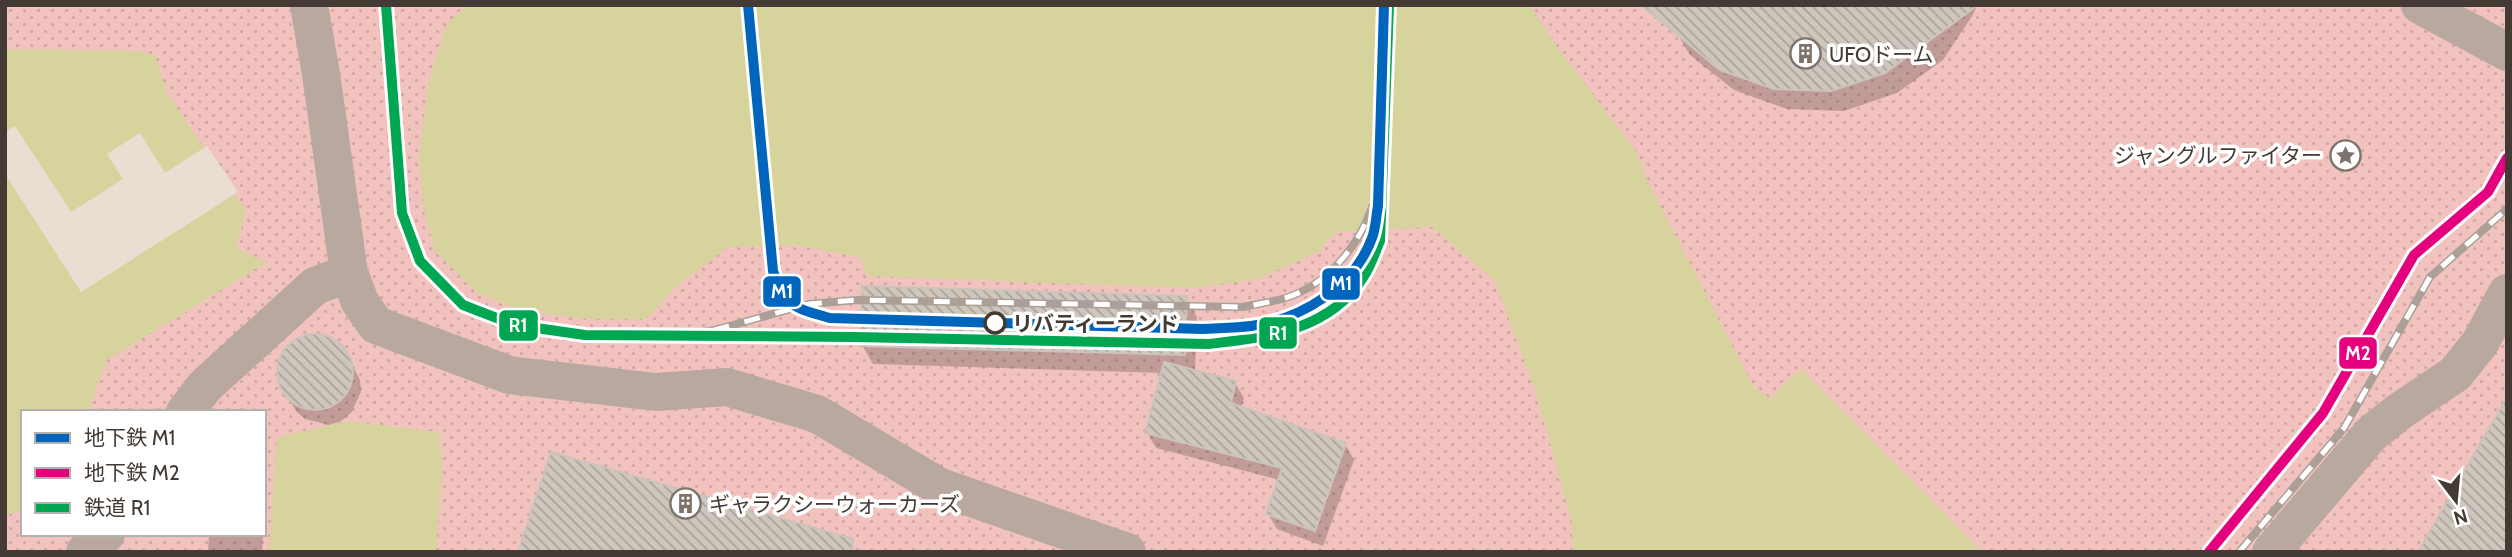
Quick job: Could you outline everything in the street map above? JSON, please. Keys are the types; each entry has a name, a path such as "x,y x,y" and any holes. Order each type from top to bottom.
{"street":[{"path":"309,5 349,273 360,302 376,325 509,375 656,392 727,387 817,414 940,487 1127,552"},
{"path":"2420,5 2507,51"},
{"path":"187,410 205,386 315,286 349,273"},
{"path":"2271,552 2371,434 2455,374 2480,344 2507,293"},
{"path":"85,552 104,536"}],"shaded area":[{"path":"5,5 2507,5 2507,552 5,552"},
{"path":"468,5 1530,5 1555,44 1637,153 1646,178 1754,388 1770,398 1801,369 1982,552 1572,551 1572,523 1538,399 1495,281 1432,227 1336,232 1319,251 1258,279 1192,288 868,276 859,257 796,245 728,247 679,284 646,319 586,319 519,310 476,292 435,251 424,211 419,160 428,83 447,24"},
{"path":"5,49 138,51 155,55 167,93 246,211 236,248 267,262 107,360 89,410 21,410 21,511 5,516"},
{"path":"349,421 439,432 442,466 436,552 269,552 277,437"}],"pier":[{"path":"15,126 71,212 123,179 107,154 140,133 165,173 207,146 238,192 81,292 5,174 5,132"}],"building":[{"name":"UFOドーム","path":"1641,5 1978,5 1885,73 1831,91 1774,89 1720,70"},
{"path":"862,286 1187,296 1185,355 860,346"},
{"path":"315,334 329,337 342,345 350,358 353,372 350,386 342,399 329,407 315,410 301,407 288,399 280,386 277,372 280,358 288,345 301,337"},
{"path":"1164,362 1236,381 1231,403 1346,443 1315,531 1266,514 1282,468 1145,433"},
{"path":"2507,397 2507,552 2418,552"},
{"path":"551,452 853,539 852,552 518,552"}],"railway":[{"path":"748,5 773,271 782,293 793,305 830,318 1202,329 1245,327 1270,322 1307,308 1339,286 1364,256 1373,234 1378,206 1384,5"},
{"path":"2209,552 2323,413 2414,255 2488,192 2507,158"},
{"path":"682,336 715,330 809,304 857,300 1243,307 1300,292 1327,274 1350,250 1372,207"},
{"path":"2239,552 2344,428 2430,277 2507,209"}],"metro line":[{"name":"M1","path":"748,5 773,271 782,293 793,305 830,318 1202,329 1245,327 1270,322 1307,308 1339,286 1364,256 1373,234 1378,206 1384,5"},
{"name":"M2","path":"2209,552 2323,413 2414,255 2488,192 2507,158"}],"rail line":[{"name":"R1","path":"386,5 402,213 420,261 463,305 515,325 585,335 1209,344 1275,334 1315,320 1334,309 1350,294 1369,268 1380,241 1389,5"}],"place":[{"name":"UFOドーム","path":"1806,54"},
{"name":"ジャングルファイター","path":"2345,155"},
{"name":"リバティーランド","path":"995,323"},
{"name":"ギャラクシーウォーカーズ","path":"686,504"}]}
